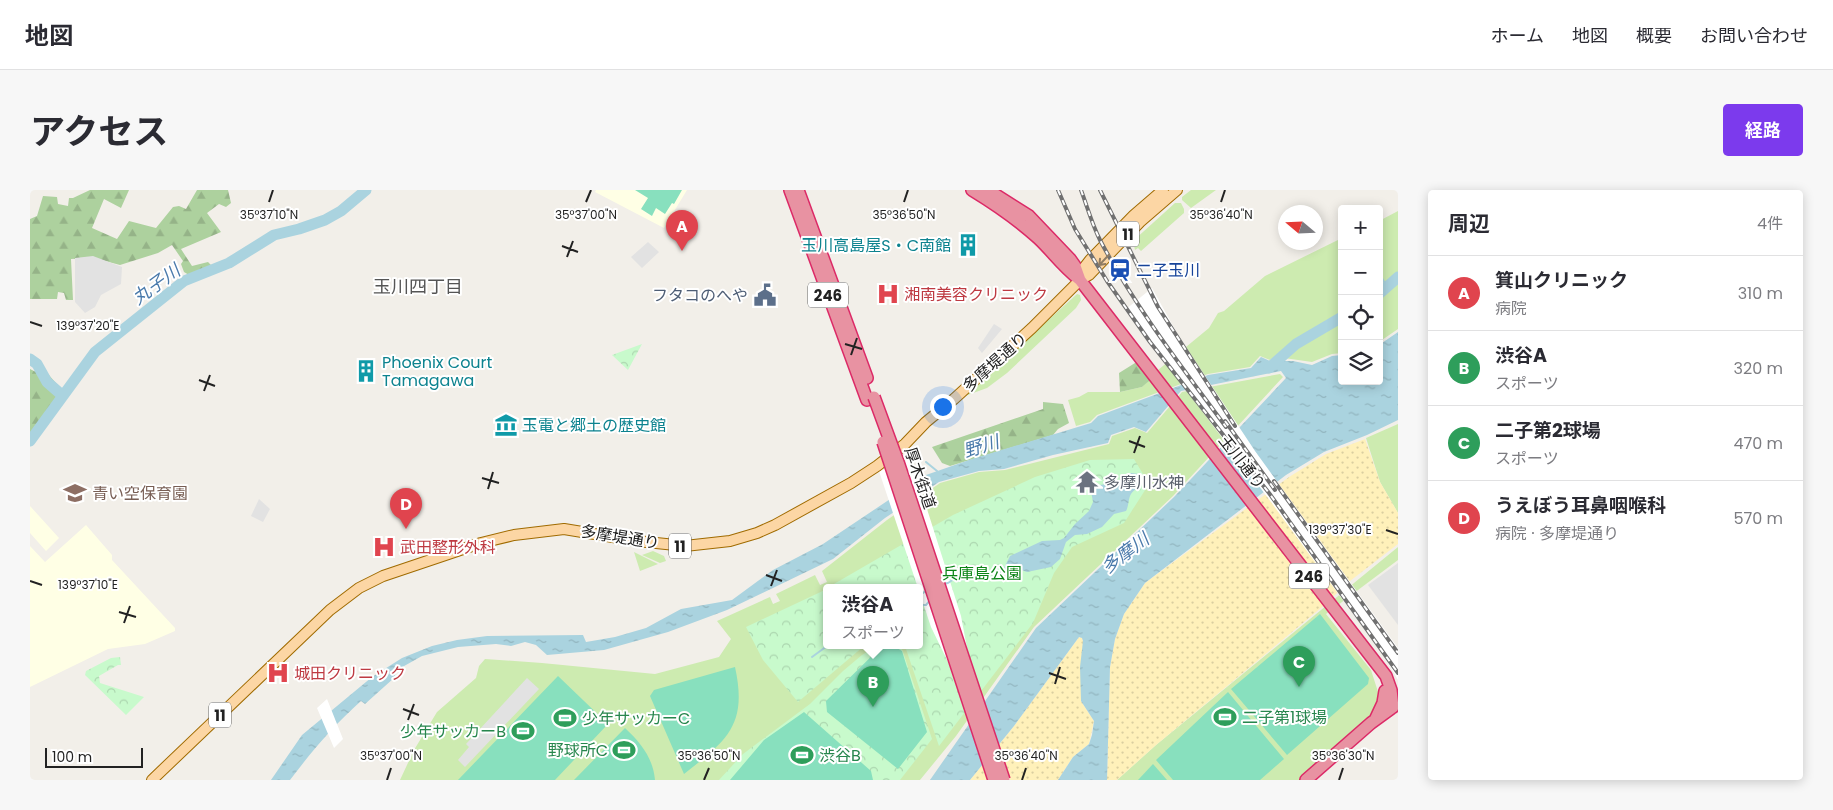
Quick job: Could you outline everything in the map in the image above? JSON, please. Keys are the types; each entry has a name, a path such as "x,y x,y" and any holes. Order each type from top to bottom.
{"highway":[{"name":"厚木街道","path":"790,190 880,433 994,780"},
{"name":"厚木街道","path":"798,190 899,465 1004,780"},
{"name":"玉川通り","path":"972,190 1001,207 1023,225 1080,280 1378,665 1386,676 1392,698"},
{"name":"玉川通り","path":"988,190 1018,208 1036,223 1075,266 1080,280"},
{"name":"玉川通り","path":"1378,665 1392,698"},
{"path":"1306,780 1371,723 1392,698"}],"main road":[{"name":"多摩堤通り","path":"1080,280 1083,269 1090,260 1134,215 1163,190"},
{"name":"多摩堤通り","path":"152,780 330,610 359,588 383,576 488,541 535,531 572,530 637,541 685,546 730,541 757,533 784,521 863,476 905,444 926,422 1032,328 1080,280 1089,275 1140,222 1177,190"}],"shaded area":[{"path":"596,190 687,190 664,228 595,192"},
{"path":"648,242 659,252 642,268 631,257"},
{"path":"93,256 122,267 121,284 101,295 95,307 85,313 75,302 75,258"},
{"path":"994,324 1002,329 982,353 978,348"},
{"path":"259,499 270,509 263,522 251,516"},
{"path":"30,506 59,538 46,551 30,533"},
{"path":"86,525 112,555 112,560 175,628 175,631 145,644 108,649 30,687 30,546 45,562"},
{"path":"1398,563 1398,625 1368,585"},
{"path":"527,678 539,689 465,767 458,760 469,747 466,744"}],"green space":[{"path":"90,190 129,190 121,208 104,199 92,228 117,239 129,221 156,228 173,207 179,206 186,209 197,190 228,190 231,203 226,207 219,204 207,213 221,232 181,249 192,266 208,262 211,265 189,275 184,272 181,264 183,261 172,245 158,253 120,265 94,258 71,259 73,300 66,300 64,293 58,292 57,299 30,299 30,219 37,216 43,196 57,197 58,204 68,206 69,198"},
{"path":"635,190 682,190 674,204 672,203 665,214 656,208 652,216 641,209 648,198"},
{"path":"1191,190 1216,190 1191,208 1182,200 1182,197"},
{"path":"1175,203 1181,203 1184,213 1141,251 1138,248 1135,250 1133,241"},
{"path":"1398,211 1398,272 1383,284 1383,250 1383,219"},
{"path":"1338,240 1338,314 1270,360 1260,356 1250,367 1208,374 1097,415 1090,422 1076,426 1068,400 1088,392 1120,392 1142,387 1158,370 1209,328 1218,313 1224,311 1265,276 1318,250 1323,250 1323,247"},
{"path":"1398,281 1398,329 1383,339 1383,295 1383,293"},
{"path":"1077,294 1080,295 1081,300 1076,308 1007,373 987,388 965,396"},
{"path":"1338,321 1338,353 1312,362 1284,358 1300,344"},
{"path":"642,344 628,370 612,355"},
{"path":"1135,363 1150,380 1142,387 1120,392 1119,373"},
{"path":"30,369 48,374 62,390 63,398 30,438"},
{"path":"1280,374 1283,377 1173,496 1034,627 956,736 920,780 400,780 414,750 437,712 476,678 479,666 485,659 655,674 719,657 731,639 717,621 770,597 773,604 780,601 776,594 815,575 820,585 827,582 822,571 887,520 940,483 979,472 1005,470 1109,444 1112,436 1135,428 1147,433 1182,392"},
{"path":"1043,402 1063,404 1069,423 1058,429 1053,435 950,466 942,463 932,447 1043,409"},
{"path":"1398,424 1398,513 1380,482 1366,438"},
{"name":"兵庫島公園","path":"1134,459 1149,484 1124,523 1072,547 1054,573 1033,623 939,746 906,649 923,649 923,584 834,584 953,515 1035,477 1090,460"},
{"path":"1398,547 1398,560 1326,614 1371,670 1379,695 1375,713 1299,780 1117,780 1156,745"},
{"path":"653,551 664,556 666,561 660,563 642,555"},
{"path":"634,552 658,564 640,571"},
{"path":"823,591 823,649 860,649 798,702 763,660 746,627"},
{"path":"1320,614 1369,678 1368,684 1287,755 1231,689"},
{"path":"872,649 902,649 932,739 900,780 719,780 743,754 810,704 862,655"},
{"path":"879,649 899,649 902,651 927,732 898,769 827,712 826,701"},
{"path":"120,657 121,665 99,676 100,683 144,697 126,715 85,675 86,671 111,658"},
{"path":"735,667 738,687 736,718 730,730 712,752 684,774 650,696 654,690"},
{"path":"558,676 608,724 555,780 458,780"},
{"name":"二子第1球場","path":"1228,692 1284,759 1260,780 1173,780 1156,760"},
{"name":"渋谷B","path":"804,712 871,771 873,780 730,780 764,740"},
{"name":"野球所C","path":"625,728 645,751 652,765 655,780 574,780"},
{"path":"1153,764 1167,780 1138,780"}],"sand":[{"path":"1365,439 1380,482 1398,513 1398,544 1350,581 1321,608 1156,745 1117,780 1107,780 1110,667 1115,639 1124,614 1145,583 1289,477 1326,454"},
{"path":"1079,637 1083,641 1081,701 1094,721 1089,744 1073,757 1058,780 970,780 1014,726"}],"water":[{"name":"多摩川","path":"1398,332 1398,420 1324,452 1286,475 1145,583 1124,614 1115,639 1110,667 1107,780 1058,780 1073,757 1089,744 1092,735 1094,721 1081,701 1080,667 1083,641 1079,637 1014,726 970,780 930,780 1036,628 1174,497 1286,378 1281,371 1181,391 1146,432 1134,427 1111,435 1108,443 1053,455 1004,469 979,471 939,482 885,518 833,559 727,610 668,632 604,650 547,655 536,645 525,642 511,646 496,644 458,647 422,656 397,670 394,678 365,704 361,701 351,710 290,780 271,780 302,735 372,677 402,658 432,646 487,636 583,635 586,642 615,637 646,628 681,609 732,600 773,570 823,544 926,475 1091,423 1098,416 1208,375 1251,368 1261,357 1270,361 1293,361 1312,365 1332,356 1338,355 1338,385 1383,385 1383,342"},
{"path":"1126,474 1139,474 1142,477 1142,481 1131,494 1126,511 1114,514 1102,527 1087,534 1075,535 1066,542 1060,559 1051,567 1027,572 1010,566 999,577 997,571 1002,572 1010,556 1042,541 1064,538 1089,511 1093,502 1091,491 1094,486 1118,482"}],"pier":[{"path":"1152,288 1178,335 1255,451 1398,648 1398,680 1384,656 1268,498 1125,310"},
{"path":"909,460 927,509 961,616 968,653 1010,780 988,780 949,664 931,627 923,603 923,584 917,584 879,471"},
{"path":"327,699 343,739 334,748 317,708"}],"waterway":[{"name":"丸子川","path":"30,441 95,352 184,281 229,263 274,235 325,220 341,211 366,190"},
{"name":"野川","path":"1383,290 1398,277"},
{"path":"1383,280 1387,287"},
{"name":"野川","path":"1269,368 1296,344 1338,319"},
{"path":"30,359 37,364 47,382 63,396"},
{"path":"926,462 937,471"},
{"path":"943,584 954,579 958,581 977,574 997,574"},
{"path":"923,593 927,590"},
{"path":"923,605 926,605 931,599"},
{"path":"812,657 823,649"}],"railway":[{"path":"1058,190 1075,229 1107,281 1150,342 1269,493 1398,673"},
{"path":"1081,190 1100,240 1128,289 1226,427"},
{"path":"1100,190 1158,307 1235,426"},
{"path":"1225,421 1275,490"},
{"path":"1274,481 1398,653"}],"place":[{"name":"玉川高島屋S・C南館","path":"968,245"},
{"name":"箕山クリニック","path":"682,251"},
{"name":"二子玉川","path":"1120,270"},
{"name":"湘南美容クリニック","path":"888,294"},
{"name":"フタコのへや","path":"765,295"},
{"name":"Phoenix Court Tamagawa","path":"366,371"},
{"name":"玉電と郷土の歴史館","path":"506,425"},
{"name":"多摩川水神","path":"1087,482"},
{"name":"青い空保育園","path":"75,493"},
{"name":"うえぼう耳鼻咽喉科","path":"406,529"},
{"name":"武田整形外科","path":"384,547"},
{"name":"城田クリニック","path":"278,673"},
{"name":"二子第2球場","path":"1299,687"},
{"name":"渋谷A","path":"873,707"},
{"name":"二子第1球場","path":"1225,717"},
{"name":"少年サッカーC","path":"565,718"},
{"name":"少年サッカーB","path":"523,731"},
{"name":"野球所C","path":"624,750"},
{"name":"渋谷B","path":"802,755"}],"district":[{"name":"玉川四丁目","path":"418,286"}]}
